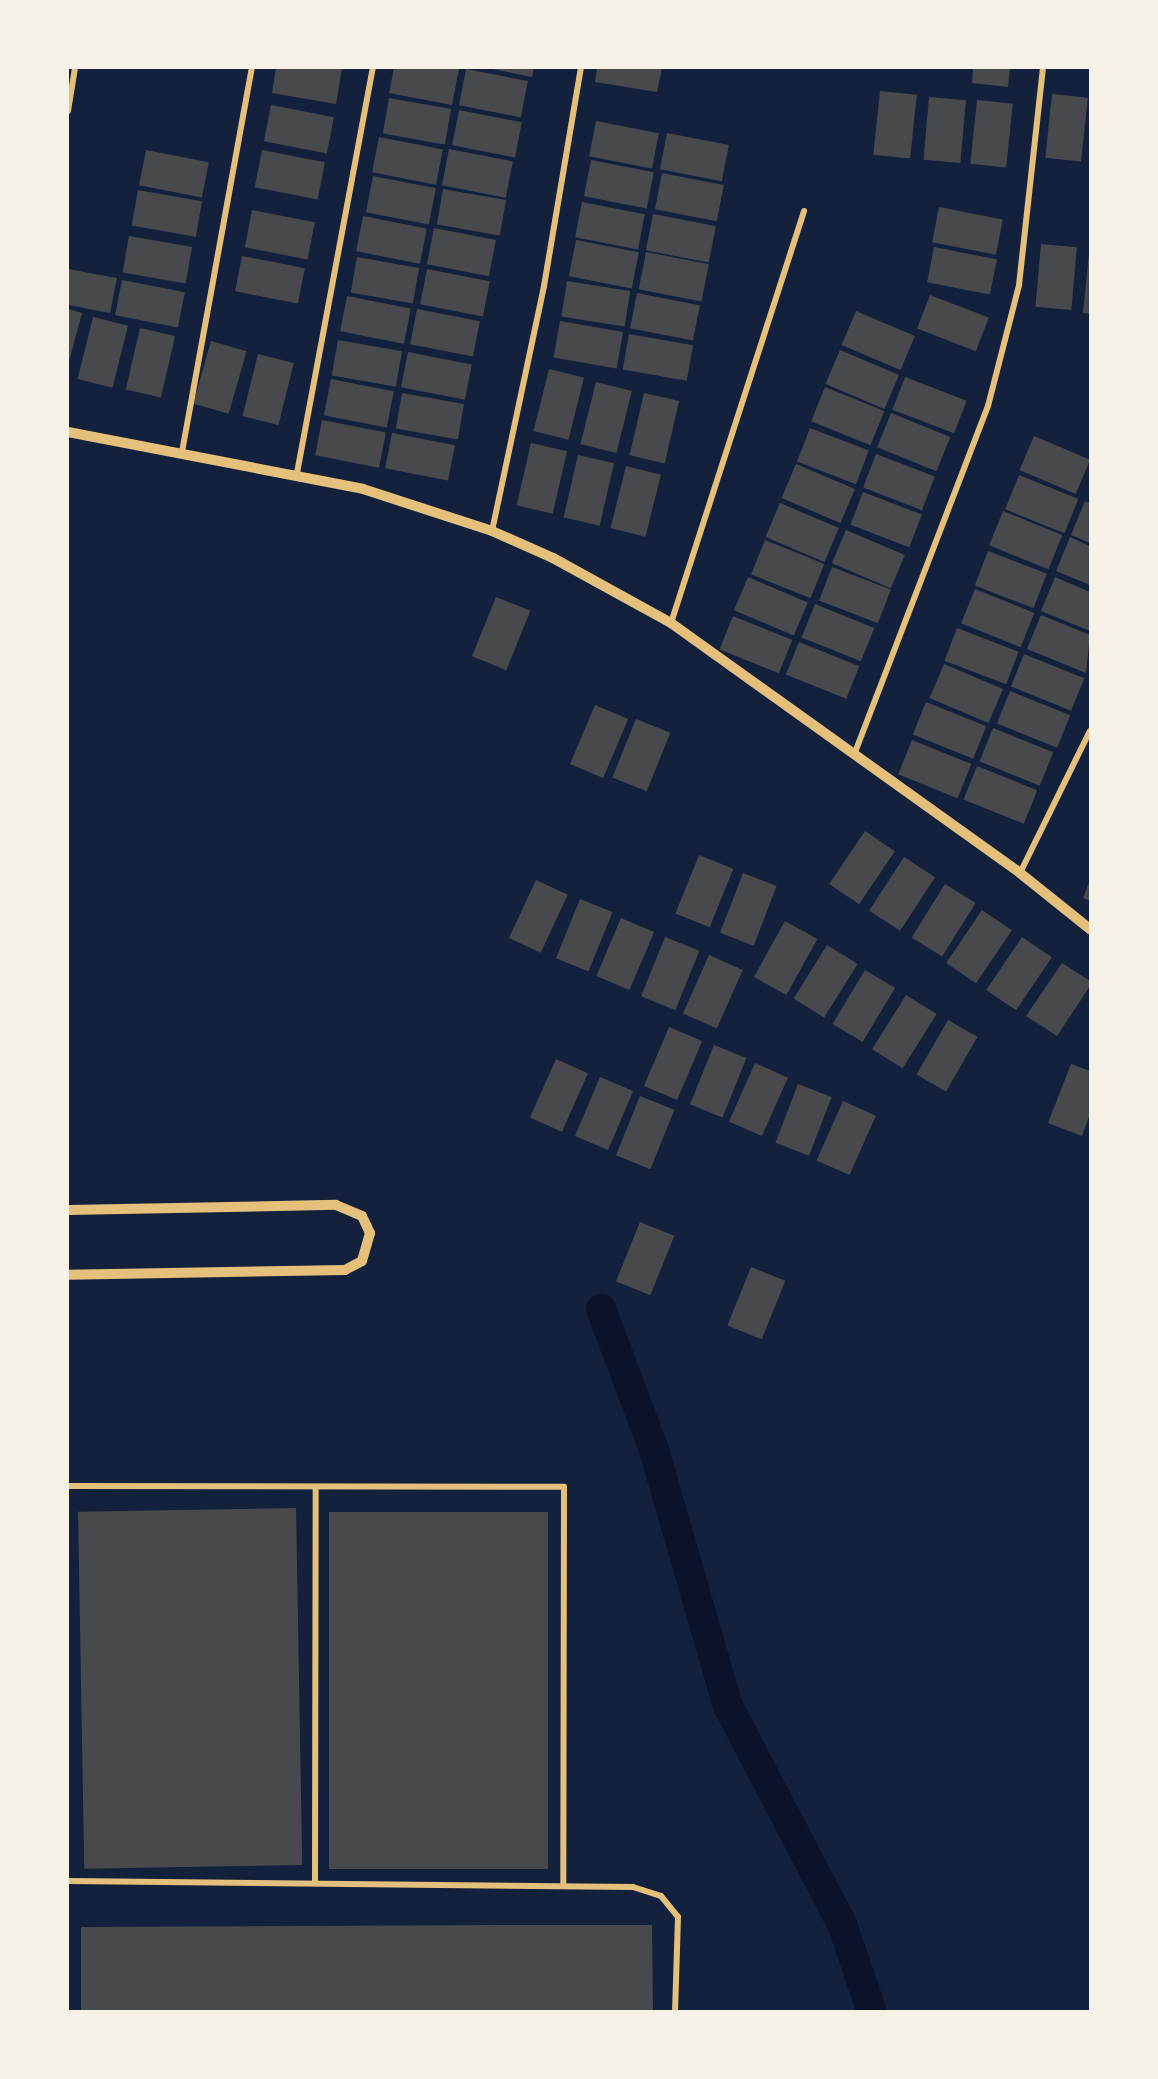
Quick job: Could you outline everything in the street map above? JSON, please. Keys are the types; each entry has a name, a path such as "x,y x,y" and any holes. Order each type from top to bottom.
{"street":[{"path":"68,111 75,68"},
{"path":"182,452 252,68"},
{"path":"297,473 373,68"},
{"path":"492,531 544,286 581,68"},
{"path":"853,756 988,406 1019,285 1043,68"},
{"path":"671,623 804,211"},
{"path":"68,432 297,473 428,508 492,531 614,589 671,623 853,756 1020,873 1090,928"},
{"path":"1020,873 1090,731"},
{"path":"68,1210 336,1205 362,1216 370,1233 362,1261 345,1270 68,1275"},
{"path":"68,1486 564,1487 563,1883"},
{"path":"315,1882 316,1487"},
{"path":"68,1881 563,1883 633,1887 661,1896 678,1917 675,2012"}],"building":[{"path":"276,68 342,68 336,104 272,93"},
{"path":"394,68 459,69 452,105 389,93"},
{"path":"488,68 534,68 532,77"},
{"path":"597,68 662,68 657,92 595,82"},
{"path":"973,68 1010,68 1008,87 972,83"},
{"path":"466,69 528,81 521,117 459,105"},
{"path":"880,91 917,95 910,159 873,155"},
{"path":"1052,94 1088,98 1081,161 1045,158"},
{"path":"929,97 966,100 960,163 924,160"},
{"path":"389,98 451,109 445,144 383,133"},
{"path":"977,100 1013,104 1006,167 970,164"},
{"path":"271,105 334,117 327,154 264,141"},
{"path":"459,110 522,122 515,158 452,145"},
{"path":"596,121 659,133 652,169 589,156"},
{"path":"667,133 729,145 722,181 660,169"},
{"path":"379,137 443,149 436,185 372,172"},
{"path":"449,149 513,161 506,198 442,185"},
{"path":"146,150 209,162 202,198 139,185"},
{"path":"262,150 325,162 318,200 255,187"},
{"path":"591,160 654,172 647,209 584,196"},
{"path":"662,173 724,185 717,221 655,209"},
{"path":"373,176 436,188 429,225 366,212"},
{"path":"443,189 506,200 500,236 437,224"},
{"path":"138,190 202,201 196,237 132,225"},
{"path":"582,202 645,214 638,250 575,237"},
{"path":"939,207 1003,219 996,255 932,242"},
{"path":"252,210 315,222 308,260 245,247"},
{"path":"653,214 716,226 709,263 646,250"},
{"path":"363,216 427,228 420,264 356,251"},
{"path":"434,228 496,240 489,276 427,264"},
{"path":"129,236 192,247 186,284 123,272"},
{"path":"576,240 639,252 632,289 569,276"},
{"path":"1041,244 1077,247 1071,310 1036,307"},
{"path":"934,247 997,259 990,295 927,282"},
{"path":"646,252 709,264 702,302 639,289"},
{"path":"1090,253 1090,314 1083,313"},
{"path":"242,256 305,268 298,304 235,291"},
{"path":"357,257 419,268 413,303 351,292"},
{"path":"68,269 117,278 110,313 68,305"},
{"path":"427,269 490,281 483,317 420,304"},
{"path":"122,280 185,292 178,328 115,315"},
{"path":"567,281 630,291 625,327 561,317"},
{"path":"637,293 700,305 693,341 630,328"},
{"path":"930,295 989,318 976,351 917,329"},
{"path":"347,296 411,308 404,344 340,331"},
{"path":"68,309 82,313 68,365"},
{"path":"417,309 480,321 473,357 410,344"},
{"path":"856,311 915,336 900,370 842,345"},
{"path":"93,317 128,326 112,388 78,379"},
{"path":"560,321 623,332 617,369 554,357"},
{"path":"140,328 175,336 161,397 126,389"},
{"path":"629,334 693,345 687,381 623,369"},
{"path":"338,340 402,351 396,387 332,375"},
{"path":"211,341 247,351 229,414 193,403"},
{"path":"840,350 899,375 884,409 826,384"},
{"path":"408,352 472,364 465,400 401,387"},
{"path":"258,354 294,363 278,425 243,416"},
{"path":"549,369 584,378 568,440 534,431"},
{"path":"905,377 967,401 954,433 892,410"},
{"path":"331,379 394,391 387,428 324,415"},
{"path":"596,382 632,391 616,453 581,444"},
{"path":"825,387 884,411 870,445 811,421"},
{"path":"402,393 464,404 458,439 396,428"},
{"path":"644,393 679,401 665,463 630,455"},
{"path":"891,413 950,437 936,471 877,447"},
{"path":"322,420 386,432 379,468 315,455"},
{"path":"810,428 869,451 856,484 797,462"},
{"path":"392,433 455,445 448,481 385,468"},
{"path":"1034,436 1090,460 1076,494 1020,470"},
{"path":"531,443 567,451 553,514 517,505"},
{"path":"876,454 935,477 922,510 863,488"},
{"path":"578,455 614,463 600,526 564,517"},
{"path":"796,464 855,489 840,523 782,498"},
{"path":"626,466 661,475 645,537 611,528"},
{"path":"1019,475 1078,499 1064,533 1005,509"},
{"path":"863,492 922,515 909,547 850,525"},
{"path":"1085,501 1090,503 1090,543 1071,535"},
{"path":"780,503 839,528 824,562 766,537"},
{"path":"1003,511 1062,535 1048,569 989,545"},
{"path":"846,530 905,555 891,588 832,563"},
{"path":"1070,537 1090,546 1090,585 1056,571"},
{"path":"765,540 824,564 810,598 751,574"},
{"path":"988,551 1047,574 1034,608 975,586"},
{"path":"832,567 891,590 878,623 819,601"},
{"path":"748,577 808,602 794,636 734,610"},
{"path":"1055,577 1090,592 1090,631 1041,611"},
{"path":"975,589 1034,613 1020,647 961,623"},
{"path":"496,597 530,611 506,670 472,656"},
{"path":"815,604 874,628 861,661 802,637"},
{"path":"1041,615 1090,635 1086,673 1027,649"},
{"path":"733,616 792,640 779,673 720,649"},
{"path":"957,628 1019,652 1006,684 944,661"},
{"path":"799,642 859,666 846,699 786,674"},
{"path":"1024,654 1084,678 1071,711 1011,686"},
{"path":"944,664 1003,689 988,723 930,698"},
{"path":"1010,691 1070,715 1057,748 997,723"},
{"path":"926,702 986,726 973,759 913,734"},
{"path":"595,705 628,719 603,778 570,764"},
{"path":"636,719 670,733 647,791 612,777"},
{"path":"993,728 1053,752 1040,786 980,761"},
{"path":"912,740 971,764 957,798 898,774"},
{"path":"977,766 1037,790 1024,824 964,799"},
{"path":"865,831 895,851 859,904 829,884"},
{"path":"699,855 733,869 710,927 675,913"},
{"path":"904,857 935,877 900,931 869,911"},
{"path":"743,873 777,886 754,946 720,933"},
{"path":"536,880 568,895 541,953 509,938"},
{"path":"1090,880 1090,901 1083,898"},
{"path":"945,884 976,903 942,957 912,937"},
{"path":"580,899 612,912 588,971 556,958"},
{"path":"982,910 1012,930 976,983 946,963"},
{"path":"621,918 654,932 630,990 596,976"},
{"path":"785,921 817,939 786,995 754,977"},
{"path":"665,937 699,951 675,1010 641,996"},
{"path":"1022,937 1052,957 1016,1010 986,990"},
{"path":"827,945 858,964 824,1018 794,998"},
{"path":"709,955 743,970 717,1029 683,1013"},
{"path":"1062,963 1090,981 1090,986 1057,1036 1026,1016"},
{"path":"865,970 895,988 863,1042 833,1024"},
{"path":"906,995 937,1014 903,1068 872,1049"},
{"path":"948,1020 977,1037 946,1092 917,1075"},
{"path":"669,1027 702,1041 677,1100 644,1086"},
{"path":"714,1045 746,1058 722,1117 690,1104"},
{"path":"556,1059 588,1073 562,1132 530,1117"},
{"path":"755,1063 788,1078 762,1136 729,1121"},
{"path":"1071,1064 1090,1071 1090,1114 1082,1136 1048,1123"},
{"path":"600,1077 633,1091 608,1150 575,1136"},
{"path":"798,1084 832,1097 809,1156 775,1143"},
{"path":"640,1096 674,1110 650,1169 616,1155"},
{"path":"843,1101 876,1116 849,1175 817,1160"},
{"path":"640,1222 674,1236 650,1295 616,1281"},
{"path":"751,1267 785,1281 762,1339 727,1325"},
{"path":"296,1508 302,1865 84,1869 78,1512"},
{"path":"329,1512 548,1512 548,1869 329,1869"},
{"path":"652,1925 653,2012 81,2012 81,1927"}],"waterway":[{"path":"601,1309 654,1450 728,1706 842,1924 872,2012"}]}
